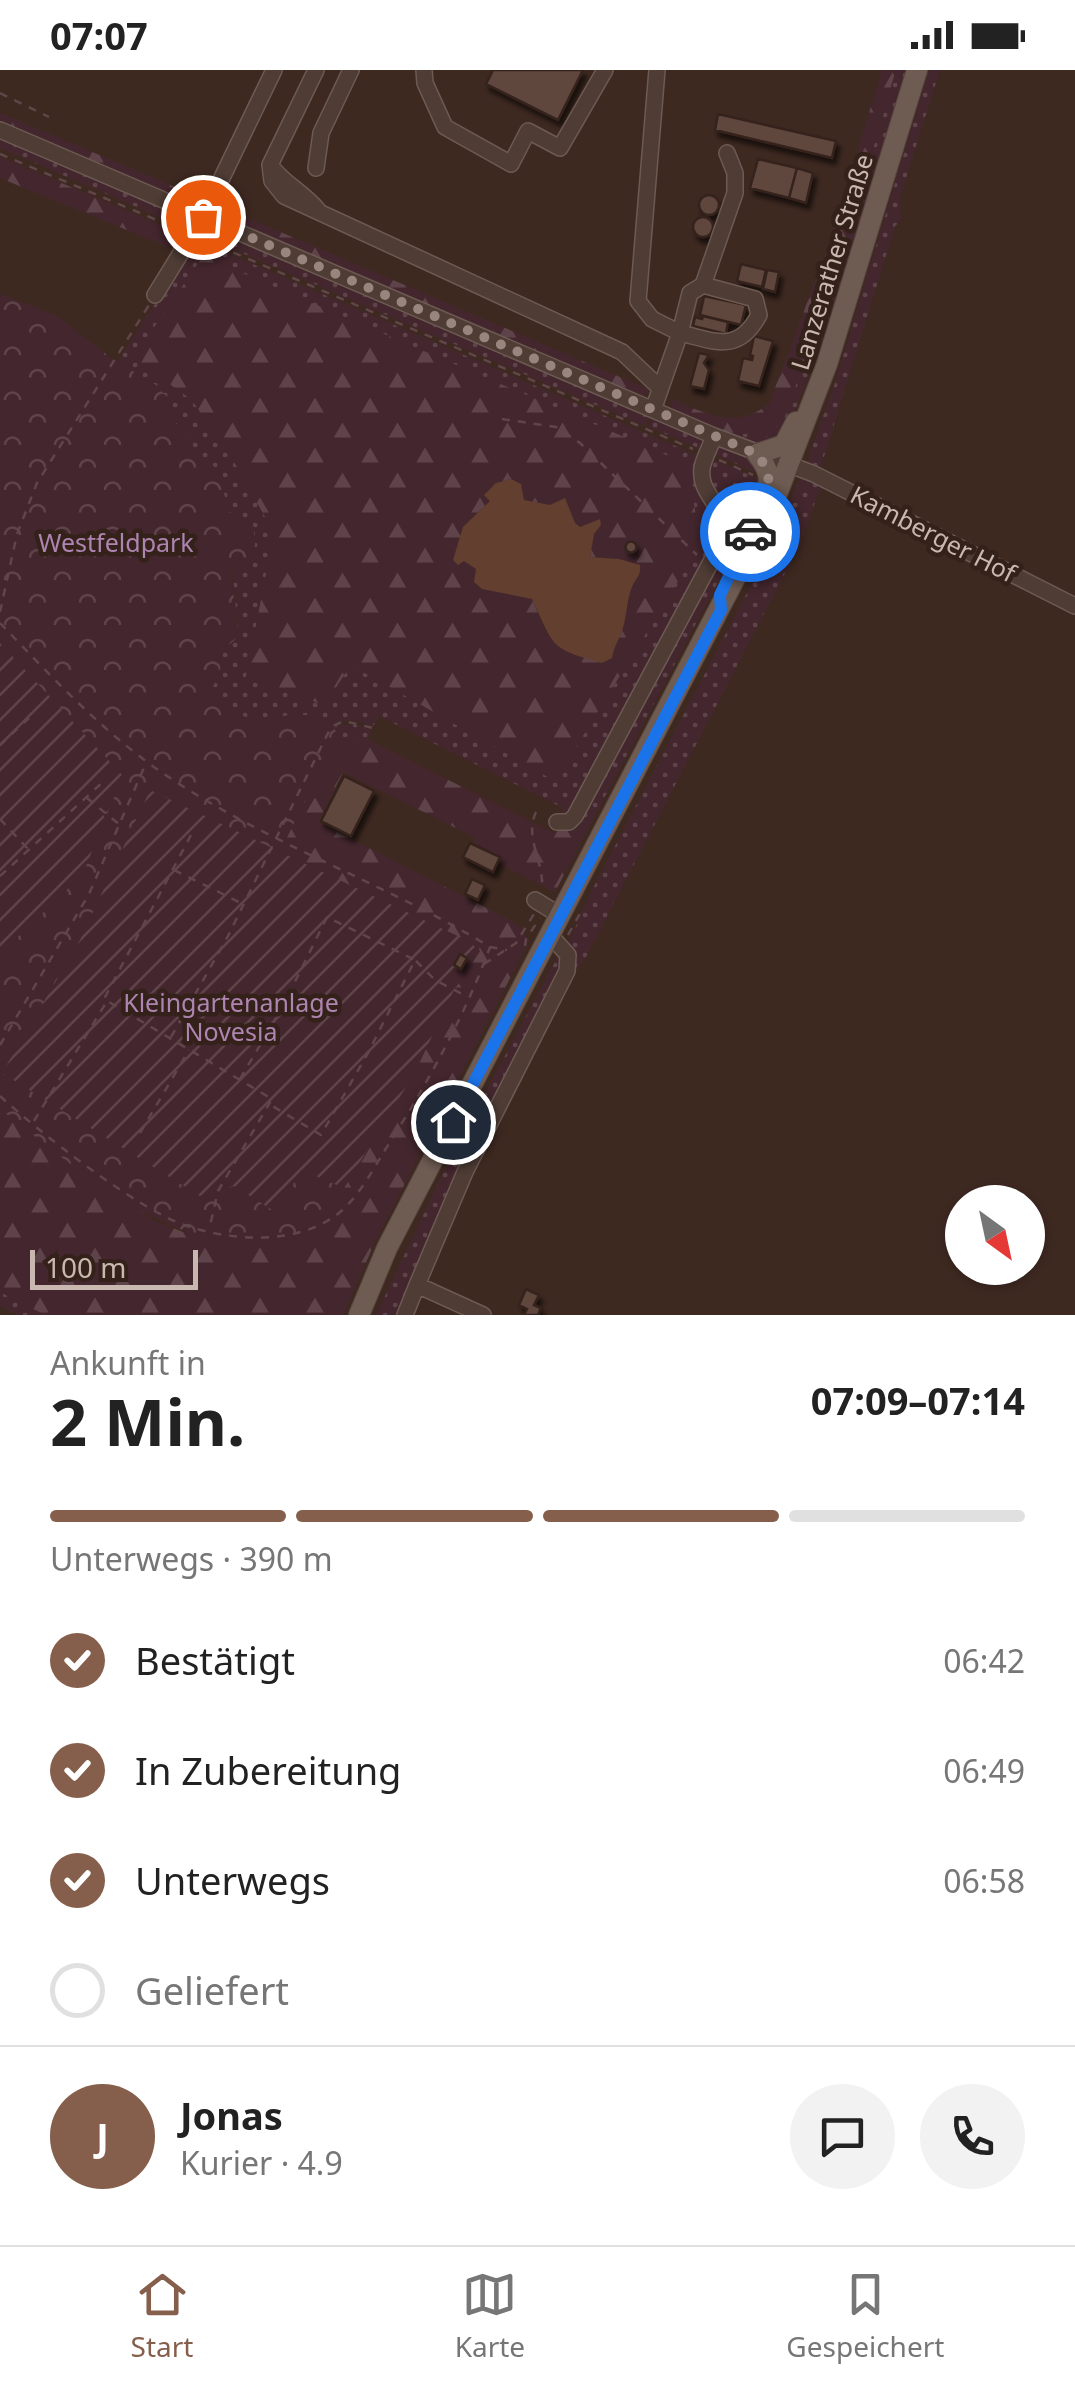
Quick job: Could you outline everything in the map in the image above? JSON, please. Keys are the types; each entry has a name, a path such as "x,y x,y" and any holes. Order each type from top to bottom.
{"main road":[{"name":"Lanzerather Straße","path":"721,610 790,467 827,364 917,70"},
{"path":"359,1315 387,1248 721,610 720,595 770,484 761,459 791,436 808,388 827,364"}],"street":[{"path":"156,295 203,217 274,70"},
{"path":"316,70 270,165 284,184 303,194 318,210 622,352 660,388"},
{"path":"316,168 321,133 351,70"},
{"path":"424,70 425,83 445,127 510,164 528,131 560,148 605,70"},
{"path":"658,70 638,301 652,319 680,332 727,343 743,336 759,315 755,300 703,284"},
{"name":"Kamberger Hof","path":"0,130 761,459 814,474 1075,606"},
{"path":"653,410 690,293 703,284 736,192 735,173 727,153"},
{"path":"557,822 569,822 576,816 720,545 724,522 702,466 714,436"},
{"path":"538,902 560,916"},
{"path":"405,1315 480,1140 568,971 568,954 550,935"},
{"path":"417,1285 483,1315"}],"path":[{"path":"0,93 49,117"},
{"path":"0,154 757,476 761,459"},
{"path":"0,612 17,534 37,483 156,295"},
{"path":"502,419 556,427 580,442 709,566"},
{"path":"0,623 59,684 146,762 277,838 490,946 508,950"},
{"path":"0,746 29,718"},
{"path":"171,1037 244,904 331,728 344,721 373,728"},
{"path":"0,1045 71,926 121,825 146,762"},
{"path":"0,876 104,780"},
{"path":"86,798 121,825"},
{"path":"483,965 508,950 525,930 538,902 543,874 530,832 536,812"},
{"path":"0,818 29,850"},
{"path":"191,836 104,999 272,1098 218,1190 208,1231"},
{"path":"174,870 244,904"},
{"path":"240,1079 282,1008 327,917 415,960 436,980 468,997"},
{"path":"0,1096 115,1184 166,1217 208,1231 241,1236 293,1234 320,1225 344,1208 368,1178 409,1112 490,946"},
{"path":"270,1104 321,1135 415,960"},
{"path":"34,1122 107,1001"},
{"path":"140,1133 190,1048"}],"green space":[{"path":"882,70 896,70 880,129 867,160 837,270 822,295 784,419 763,440 749,434 723,432 675,414 669,398 708,414 732,418 744,417 769,404 831,239"},
{"path":"896,70 906,70 829,319 786,435 761,448 723,432 749,434 756,439 784,419 822,295 838,270"},
{"path":"929,70 940,70 899,200 901,220 895,226 819,473 810,467 809,456 835,383"},
{"path":"0,113 201,198 183,202 0,124"},
{"path":"0,136 186,215 190,230 0,148"},
{"path":"0,157 187,236 178,251 0,178"},
{"path":"222,207 648,389 648,393 638,396 231,223"},
{"path":"212,227 651,414 645,426 198,234"},
{"path":"197,240 701,457 719,531 571,814 559,817 563,808 379,716 373,726 293,714 258,723 219,705 209,694 220,672 221,652 238,637 228,512 219,471 195,450 185,430 175,423 161,391 117,362","holes":["192,400 701,544 555,781 351,665 246,677 275,533"]},
{"path":"203,256 687,464 701,544 555,781 351,665 324,705 246,677 274,533 236,465 192,400 133,358","holes":["511,479 521,484 524,500 550,505 565,498 575,524 594,534 590,557 639,565 612,658 548,636 532,599 482,588 476,568 464,561 463,527 491,500 484,495 496,483"]},
{"name":"Westfeldpark","path":"0,294 57,316 111,358 156,385 168,398 175,423 185,430 195,450 219,471 228,512 238,513 254,527 253,555 245,565 231,571 238,637 221,652 220,672 209,695 219,705 258,723 293,714 332,718 340,748 327,757 279,853 150,790 80,941 3,1073 47,1100 234,1186 301,1170 344,1188 358,1200 313,1232 266,1244 219,1241 172,1225 125,1201 80,1171 0,1109 0,954 83,874 102,815 123,776 0,643"},
{"path":"654,415 703,439 703,450 649,427"},
{"path":"727,447 755,460 759,474 712,453"},
{"path":"709,458 759,479 763,488 589,827 566,832 579,817 724,548 708,478"},
{"path":"801,477 836,489 820,489 798,548 586,957 570,978 575,957 569,942 590,894 748,591"},
{"path":"0,643 123,776 107,814 104,812 83,874 0,954"},
{"path":"335,727 372,729 367,739 340,748"},
{"path":"367,739 552,832 589,827 555,892 499,864 502,857 475,843 474,837 343,772 318,822 518,924 529,941 375,1242 343,1315 45,1315 0,1292 0,1109 153,1220 183,1232 257,1245 358,1200 344,1188 414,1074 454,990 480,951 468,941 279,853 327,757"},
{"name":"Kleingartenanlage Novesia","path":"150,790 468,941 480,951 454,990 414,1074 344,1188 301,1170 277,1213 234,1186 200,1196 2,1073 80,940"},
{"path":"558,956 563,959 564,968 400,1315 376,1315 444,1171"},
{"path":"0,1292 45,1315 18,1315 0,1306"}],"shaded area":[{"path":"511,479 521,484 524,500 550,505 565,498 580,527 600,519 590,557 640,565 612,658 602,663 563,649 550,637 532,599 482,589 474,582 476,569 464,561 458,565 453,560 463,527 490,501 484,495 496,483"}],"building":[{"path":"493,70 583,70 558,120 486,84"},
{"path":"718,114 836,141 832,158 715,130"},
{"path":"758,159 797,168 789,198 750,188"},
{"path":"797,168 813,173 806,203 789,198"},
{"path":"709,195 719,205 709,215 699,205"},
{"path":"703,217 713,227 703,237 693,227"},
{"path":"741,264 766,270 762,287 737,281"},
{"path":"767,270 779,272 775,292 763,289"},
{"path":"704,296 746,305 741,325 700,315"},
{"path":"695,317 728,322 726,334 693,326"},
{"path":"754,336 773,341 759,386 738,381 743,358 752,360"},
{"path":"699,353 709,355 704,363 709,370 704,389 690,386"},
{"path":"631,541 637,547 631,553 625,547"},
{"path":"344,776 374,791 351,836 321,821"},
{"path":"470,843 500,857 493,872 463,857"},
{"path":"472,879 485,885 478,900 465,894"},
{"path":"460,954 467,958 461,969 454,965"},
{"path":"526,1289 539,1295 534,1305 541,1308 538,1315 524,1315 527,1309 519,1305"}],"way so far":[{"path":"203,217 757,454 770,474 770,484 750,532"}],"route":[{"path":"453,1122 721,610 720,595 750,532"}]}
